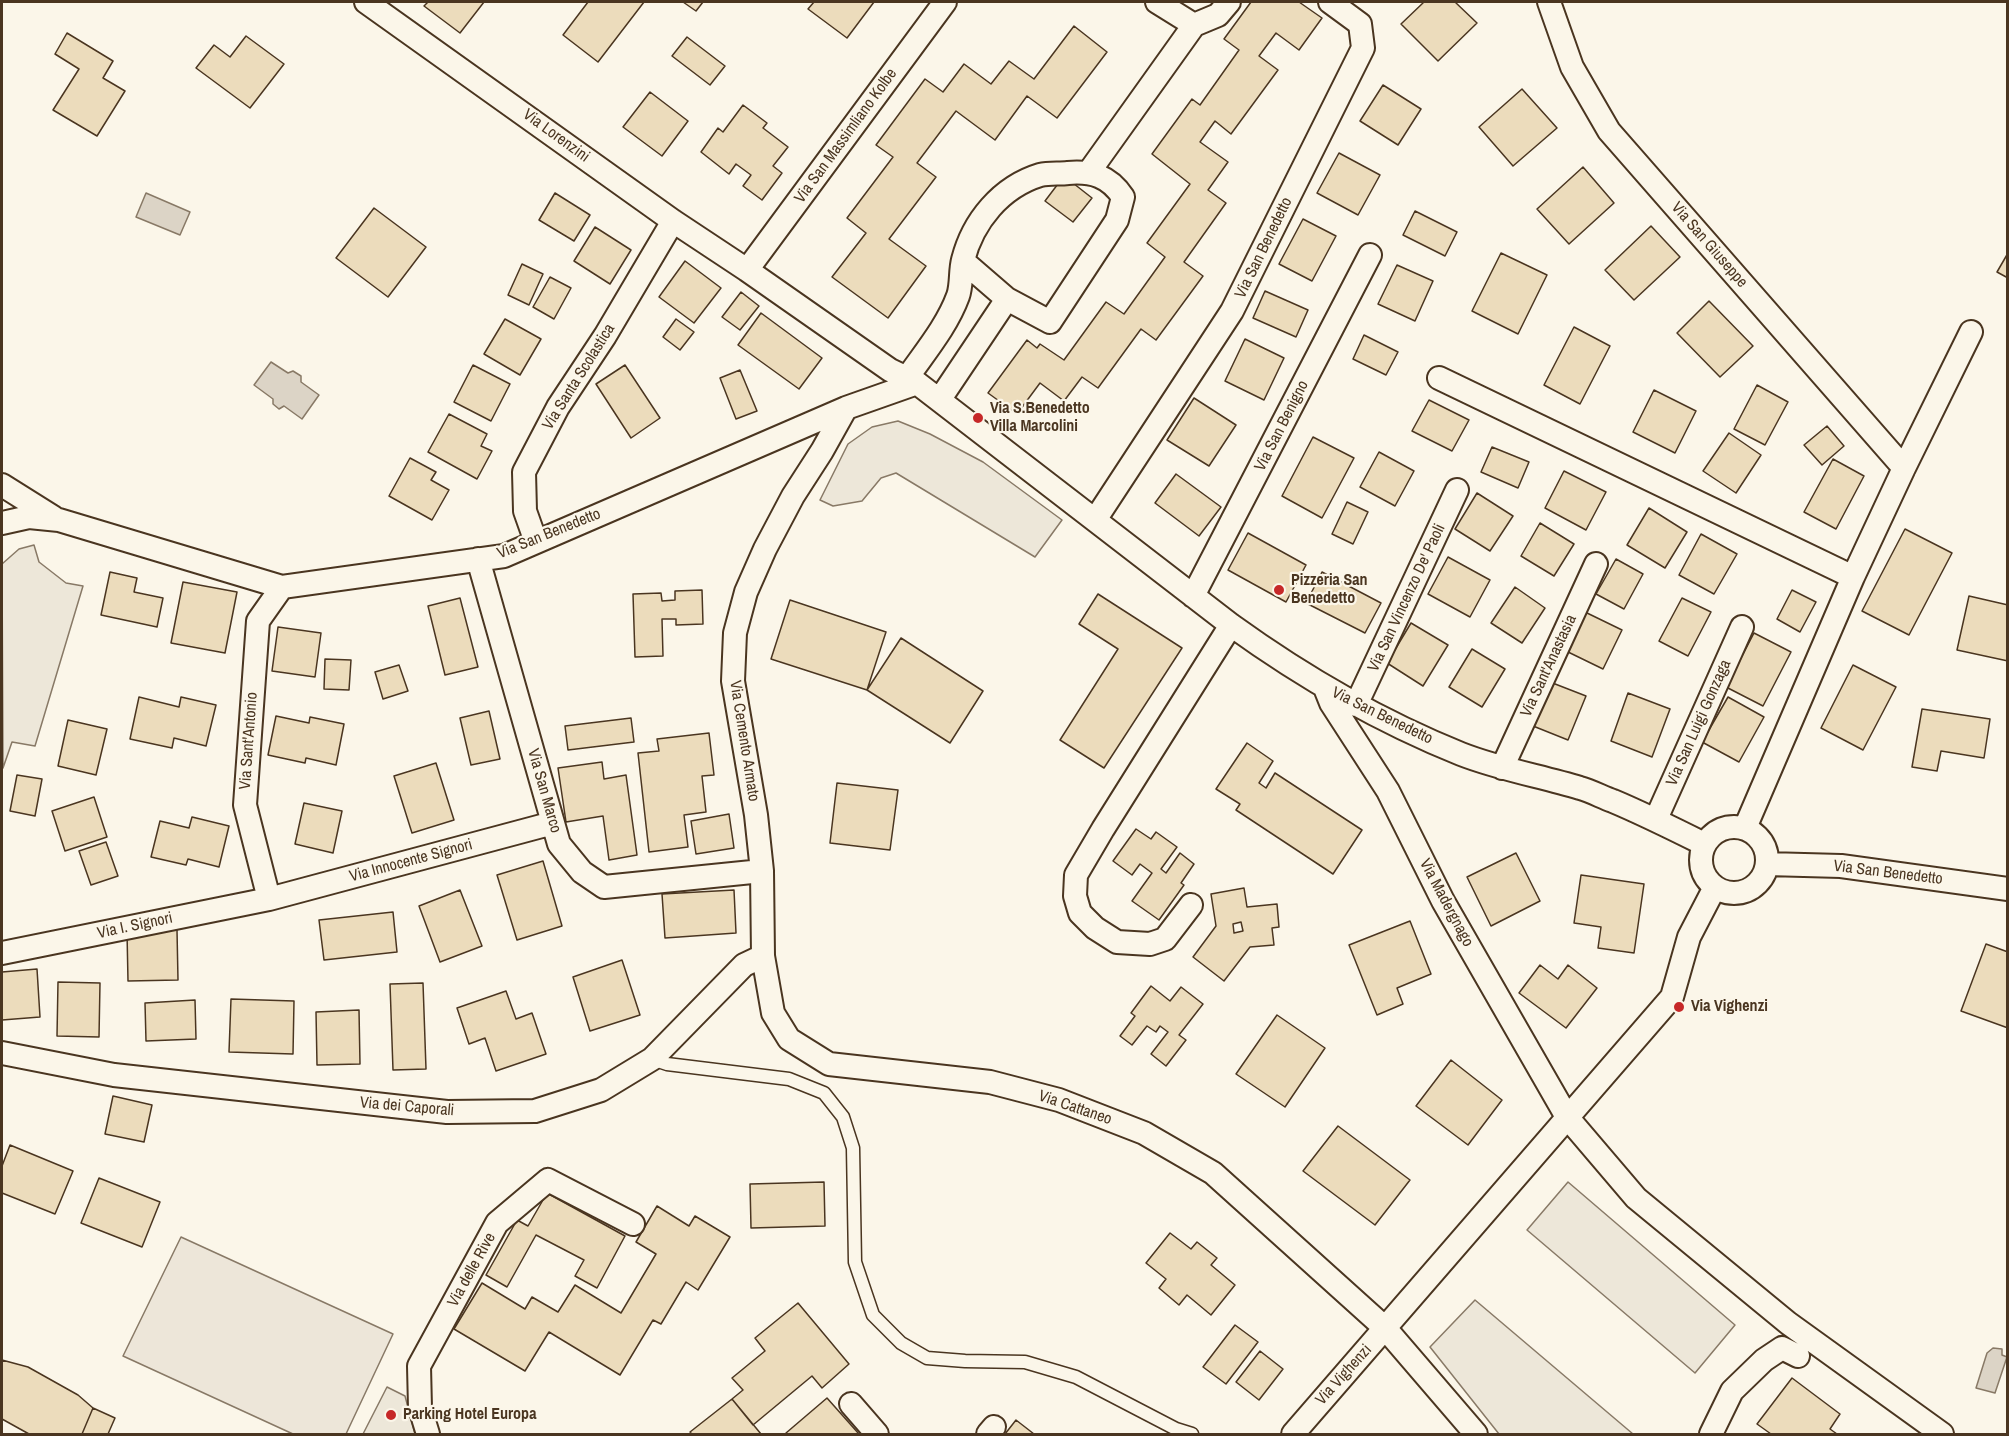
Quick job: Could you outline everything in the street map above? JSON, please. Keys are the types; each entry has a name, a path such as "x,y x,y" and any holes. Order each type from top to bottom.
{"street":[{"name":"Via Lorenzini","path":"366,2 673,221 905,377"},
{"name":"Via San Massimliano Kolbe","path":"747,270 945,2"},
{"path":"1157,2 1194,25"},
{"path":"1089,172 1194,25 1218,15 1229,2"},
{"name":"Via San Benedetto","path":"1095,520 1233,311 1363,48 1360,24 1330,2"},
{"name":"Via San Giuseppe","path":"1549,2 1572,67 1609,131 1904,468"},
{"path":"905,377 949,316 959,293 963,261 971,235 989,207 1014,187 1041,175 1089,172 1117,188 1123,197 1117,220 1050,322 1007,299 963,261"},
{"name":"Via Santa Scolastica","path":"536,542 525,511 524,472 558,407 605,336 673,221"},
{"name":"Via San Benigno","path":"1193,596 1370,255"},
{"path":"940,399 1007,299"},
{"path":"1744,828 1853,577 1971,332"},
{"name":"Via San Benedetto","path":"59,520 282,587 504,556 846,408 905,377 940,399 1231,625 1325,688 1390,723 1462,754 1502,768 1582,788 1656,819 1704,844"},
{"path":"1439,378 1853,577"},
{"name":"Via Cemento Armato","path":"763,956 762,871 756,816 733,681 735,633 746,592 765,549 793,496 846,408"},
{"path":"2,485 59,520"},
{"name":"Via San Vincenzo De' Paoli","path":"1356,705 1457,490"},
{"path":"2,523 29,517 59,520"},
{"name":"Via San Marco","path":"478,559 553,823 560,844 582,872 604,887 762,871"},
{"name":"Via Sant'Anastasia","path":"1502,768 1596,564"},
{"name":"Via Sant'Antonio","path":"269,899 245,805 258,621 282,587"},
{"path":"1191,905 1165,939 1150,944 1117,942 1095,928 1080,913 1076,896 1076,874 1231,625"},
{"name":"Via San Luigi Gonzaga","path":"1656,819 1742,627"},
{"name":"Via Madergnago","path":"1325,688 1331,704 1388,791 1443,902 1567,1117 1636,1198 1788,1323 1942,1434"},
{"name":"Via Innocente Signori","path":"269,899 553,823"},
{"path":"1729,826 1744,828 1760,838 1767,855 1767,864 1763,877 1754,887 1741,892 1727,892 1715,887 1703,873 1701,853 1704,844 1714,832 1729,826"},
{"name":"Via San Benedetto","path":"1767,864 1841,866 2007,889"},
{"name":"Via Vighenzi","path":"1293,1434 1672,997 1689,937 1715,887"},
{"name":"Via I. Signori","path":"2,953 269,899"},
{"name":"Via dei Caporali","path":"2,1053 114,1075 447,1112 535,1111 601,1090 652,1059 744,965 763,956"},
{"name":"Via Cattaneo","path":"763,956 773,1013 789,1039 829,1064 990,1082 1059,1100 1144,1133 1213,1173 1386,1328 1476,1434"},
{"name":"Via delle Rive","path":"428,1434 420,1408 419,1366 497,1223 548,1180 633,1224"},
{"path":"1711,1434 1732,1391 1764,1360 1782,1348 1798,1356"},
{"path":"851,1404 877,1434"}],"lane":[{"path":"652,1059 667,1064 789,1079 824,1093 843,1117 853,1148 855,1262 873,1315 901,1343 927,1358 1025,1362 1076,1377 1176,1429 1192,1434"}],"shaded area":[{"path":"146,193 190,212 180,235 136,217"},
{"path":"271,362 288,373 293,371 301,376 301,382 319,395 302,419 284,406 279,409 273,404 273,399 254,385"},
{"path":"898,421 930,434 983,462 1062,520 1035,557 896,473 881,478 862,501 833,506 820,500 848,444 872,427"},
{"path":"34,545 39,562 66,583 83,586 35,746 12,742 3,768 2,564 19,549"},
{"path":"1568,1182 1735,1325 1695,1373 1527,1230"},
{"path":"181,1237 393,1334 346,1434 293,1434 123,1356"},
{"path":"1475,1300 1633,1434 1499,1434 1430,1347"},
{"path":"1993,1348 2002,1349 2002,1355 2007,1357 1995,1393 1976,1388 1987,1353"},
{"name":"Parking Hotel Europa","path":"387,1387 405,1396 415,1434 363,1434"}],"building":[{"path":"428,2 484,2 460,33 424,6"},
{"path":"588,2 644,2 598,62 563,35"},
{"path":"683,2 703,2 696,11"},
{"path":"814,2 874,2 847,38 808,9"},
{"path":"1251,2 1299,2 1322,18 1299,50 1276,33 1259,56 1278,70 1231,134 1215,121 1200,142 1228,162 1208,190 1226,203 1184,262 1203,276 1156,340 1141,329 1098,388 1082,377 1064,401 1040,383 1017,414 988,393 1027,340 1037,348 1040,344 1064,360 1106,302 1124,314 1165,257 1147,243 1190,184 1152,154 1192,99 1200,105 1239,50 1224,39"},
{"path":"1424,2 1455,2 1477,23 1438,61 1401,24"},
{"path":"1074,26 1107,52 1057,118 1027,96 995,140 956,111 917,163 936,177 889,239 926,266 888,318 832,277 866,233 847,218 893,157 876,145 925,79 943,92 964,64 991,84 1009,61 1034,79"},
{"path":"67,33 113,61 103,78 125,91 97,136 53,110 79,69 55,54"},
{"path":"246,36 284,64 250,108 196,68 214,45 230,57"},
{"path":"687,37 725,66 710,85 672,56"},
{"path":"1383,85 1421,109 1398,145 1360,121"},
{"path":"1522,89 1557,128 1513,166 1479,127"},
{"path":"650,92 688,121 662,156 623,127"},
{"path":"743,105 767,123 763,128 788,147 773,166 782,173 762,200 743,186 751,175 736,164 729,174 701,152 718,128 723,132"},
{"path":"1339,153 1380,175 1358,215 1317,193"},
{"path":"1583,167 1614,203 1569,244 1537,209"},
{"path":"1064,176 1092,198 1073,222 1045,201"},
{"path":"555,193 590,215 574,241 539,220"},
{"path":"374,208 426,247 388,297 336,258"},
{"path":"1415,211 1457,232 1445,256 1403,235"},
{"path":"1303,219 1336,236 1312,281 1279,264"},
{"path":"1651,226 1680,257 1634,300 1605,270"},
{"path":"595,227 631,250 610,284 574,261"},
{"path":"1501,253 1547,275 1518,334 1472,311"},
{"path":"2008,253 2008,278 1997,272"},
{"path":"685,261 721,288 694,323 659,297"},
{"path":"522,264 543,274 529,305 508,295"},
{"path":"1397,265 1433,281 1415,321 1378,304"},
{"path":"550,277 571,288 554,319 533,307"},
{"path":"1265,291 1308,310 1296,337 1253,318"},
{"path":"741,292 759,306 740,330 722,317"},
{"path":"1709,301 1753,346 1720,377 1677,333"},
{"path":"761,313 822,358 799,389 738,345"},
{"path":"505,319 541,339 520,375 484,354"},
{"path":"676,319 694,332 680,350 663,337"},
{"path":"1574,327 1610,346 1580,404 1544,385"},
{"path":"1364,335 1398,352 1386,375 1353,359"},
{"path":"1245,339 1284,358 1264,400 1225,381"},
{"path":"473,365 510,384 491,421 454,402"},
{"path":"625,365 660,418 631,438 596,384"},
{"path":"740,370 757,411 736,419 720,378"},
{"path":"1757,385 1788,402 1765,445 1734,429"},
{"path":"1654,390 1696,411 1675,453 1633,432"},
{"path":"1194,398 1236,425 1209,466 1167,440"},
{"path":"1429,400 1469,420 1452,451 1412,431"},
{"path":"449,414 487,434 481,446 492,451 477,479 428,452"},
{"path":"1827,426 1844,446 1822,465 1804,445"},
{"path":"1729,433 1761,455 1736,493 1703,471"},
{"path":"1313,437 1354,458 1322,518 1282,496"},
{"path":"1492,447 1529,462 1518,488 1481,472"},
{"path":"1379,452 1414,471 1395,506 1360,487"},
{"path":"410,458 436,472 431,480 449,490 432,520 389,496"},
{"path":"1833,459 1864,476 1836,529 1804,512"},
{"path":"1564,471 1606,492 1586,530 1545,508"},
{"path":"1176,474 1221,507 1199,536 1155,503"},
{"path":"1477,493 1513,516 1490,551 1455,529"},
{"path":"1347,502 1368,512 1353,544 1332,534"},
{"path":"1649,508 1687,532 1665,568 1627,545"},
{"path":"1540,523 1574,544 1554,576 1521,556"},
{"path":"1905,529 1952,553 1909,635 1862,611"},
{"path":"1248,533 1306,565 1286,602 1228,570"},
{"path":"1701,534 1737,554 1714,594 1679,575"},
{"path":"1448,557 1490,580 1470,617 1428,594"},
{"path":"1616,559 1643,574 1624,609 1596,594"},
{"path":"110,572 137,578 134,592 163,598 157,627 101,615"},
{"path":"1322,572 1381,603 1365,633 1306,603"},
{"path":"183,582 237,592 225,653 171,643"},
{"path":"1515,587 1545,608 1522,643 1491,623"},
{"path":"702,590 703,624 676,625 676,619 662,619 663,656 635,657 633,594 661,593 662,601 675,600 675,591"},
{"path":"1792,590 1816,602 1800,632 1777,619"},
{"path":"1098,594 1182,648 1104,768 1060,740 1118,649 1079,624"},
{"path":"1969,596 2008,605 2008,661 1957,650"},
{"path":"460,598 478,667 445,675 428,606"},
{"path":"1682,598 1711,612 1688,656 1659,641"},
{"path":"790,600 886,632 867,690 771,659"},
{"path":"1585,612 1622,630 1603,669 1566,651"},
{"path":"1411,623 1448,645 1423,686 1387,663"},
{"path":"278,627 321,633 315,677 272,671"},
{"path":"1754,633 1791,652 1763,706 1726,687"},
{"path":"901,638 983,691 950,743 867,690"},
{"path":"1472,649 1505,669 1482,707 1449,687"},
{"path":"325,659 351,660 349,690 324,689"},
{"path":"399,665 408,691 383,699 375,672"},
{"path":"1853,665 1896,687 1863,750 1821,728"},
{"path":"1550,682 1586,696 1568,740 1533,726"},
{"path":"1628,693 1670,709 1652,757 1611,741"},
{"path":"139,697 179,707 181,697 216,705 206,746 174,738 172,748 130,739"},
{"path":"1728,697 1764,717 1739,762 1702,742"},
{"path":"1922,709 1990,719 1984,758 1941,751 1937,771 1912,767"},
{"path":"489,711 500,759 471,765 460,718"},
{"path":"276,716 309,723 310,717 344,724 336,765 306,758 305,763 268,755"},
{"path":"631,718 634,742 568,750 565,726"},
{"path":"68,720 107,729 96,775 58,766"},
{"path":"709,733 714,775 702,776 706,812 684,815 688,847 649,852 638,753 659,751 657,739"},
{"path":"1247,743 1273,761 1259,783 1266,788 1275,773 1362,830 1333,874 1236,810 1240,804 1216,789"},
{"path":"602,762 604,779 626,775 637,855 609,860 603,816 566,822 558,768"},
{"path":"436,763 454,820 412,833 394,776"},
{"path":"17,775 42,779 35,816 10,811"},
{"path":"837,783 898,790 890,850 830,843"},
{"path":"94,797 107,837 65,851 52,811"},
{"path":"304,803 342,811 333,853 295,844"},
{"path":"729,814 734,848 696,854 691,821"},
{"path":"192,817 229,826 219,867 188,859 186,865 151,857 160,821 189,828"},
{"path":"1136,829 1151,839 1156,832 1177,847 1161,869 1166,873 1180,853 1194,864 1181,883 1184,885 1159,920 1132,901 1152,873 1140,864 1132,875 1113,861"},
{"path":"106,842 118,876 91,885 79,851"},
{"path":"1516,853 1540,901 1491,926 1467,877"},
{"path":"543,861 562,926 517,940 497,875"},
{"path":"1581,875 1644,884 1634,953 1598,948 1601,927 1574,923"},
{"path":"1244,888 1247,907 1277,904 1279,927 1272,928 1274,945 1250,947 1224,981 1193,957 1216,926 1211,894","holes":["1241,922 1243,931 1234,933 1233,924"]},
{"path":"460,890 482,946 440,962 419,906"},
{"path":"734,890 736,933 665,938 662,894"},
{"path":"393,912 397,952 324,960 319,920"},
{"path":"1410,921 1431,974 1397,988 1403,1004 1377,1015 1349,945"},
{"path":"177,930 178,980 128,981 127,932"},
{"path":"1986,944 2008,952 2008,1028 1961,1011"},
{"path":"622,960 640,1015 590,1031 573,977"},
{"path":"1540,965 1558,979 1568,965 1597,988 1566,1028 1519,993"},
{"path":"37,969 40,1017 2,1020 2,972"},
{"path":"58,982 100,983 99,1037 57,1036"},
{"path":"423,983 426,1069 393,1070 390,984"},
{"path":"1151,986 1170,1001 1181,987 1203,1004 1179,1035 1186,1040 1166,1066 1151,1054 1168,1032 1160,1026 1156,1032 1147,1026 1132,1045 1120,1036 1135,1016 1131,1013"},
{"path":"506,991 516,1019 532,1013 546,1054 496,1071 485,1038 469,1044 457,1008"},
{"path":"231,999 294,1001 293,1054 229,1052"},
{"path":"195,1000 196,1039 146,1041 145,1003"},
{"path":"359,1010 360,1064 317,1065 316,1012"},
{"path":"1277,1015 1325,1048 1285,1107 1236,1074"},
{"path":"1451,1060 1502,1100 1468,1145 1416,1106"},
{"path":"113,1096 152,1105 144,1142 105,1134"},
{"path":"1338,1126 1410,1180 1375,1225 1303,1171"},
{"path":"10,1145 73,1171 55,1214 2,1193 2,1166"},
{"path":"99,1178 160,1202 142,1247 81,1223"},
{"path":"824,1182 825,1226 751,1228 750,1184"},
{"path":"547,1193 625,1236 597,1288 575,1276 584,1260 536,1235 507,1287 486,1275 517,1220 528,1226"},
{"path":"657,1206 689,1226 695,1216 730,1237 698,1290 686,1282 661,1324 653,1320 620,1375 549,1332 525,1371 454,1329 482,1283 525,1309 532,1297 558,1312 575,1285 621,1313 656,1254 636,1242"},
{"path":"1170,1233 1191,1249 1197,1242 1217,1258 1211,1265 1235,1285 1211,1315 1187,1295 1179,1305 1159,1288 1166,1279 1146,1263"},
{"path":"798,1303 849,1364 822,1388 812,1376 753,1425 732,1399 743,1390 732,1378 765,1351 755,1338"},
{"path":"1235,1325 1258,1342 1226,1384 1203,1367"},
{"path":"1260,1351 1283,1369 1259,1400 1236,1382"},
{"path":"2,1360 28,1367 78,1395 93,1408 82,1434 29,1434 2,1419"},
{"path":"1792,1378 1840,1414 1830,1429 1837,1434 1771,1434 1757,1424"},
{"path":"827,1398 859,1434 786,1433"},
{"path":"732,1399 761,1434 692,1434 690,1432"},
{"path":"93,1408 115,1418 108,1434 82,1434"},
{"path":"1016,1420 1034,1434 1005,1434"}],"place":[{"name":"Via S.Benedetto Villa Marcolini","path":"978,418"},
{"name":"Pizzeria San Benedetto","path":"1279,590"},
{"name":"Via Vighenzi","path":"1679,1007"},
{"name":"Parking Hotel Europa","path":"391,1415"}]}
